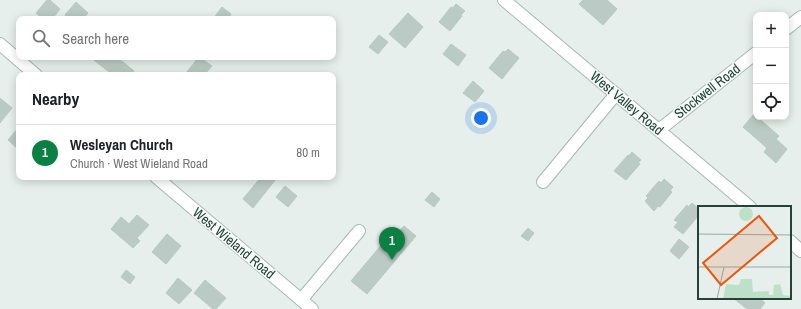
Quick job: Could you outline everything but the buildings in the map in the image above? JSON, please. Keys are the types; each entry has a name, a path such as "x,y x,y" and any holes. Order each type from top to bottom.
{"street":[{"name":"West Valley Road","path":"504,0 749,206"},
{"path":"789,27 801,18"},
{"path":"0,44 16,58"},
{"name":"Stockwell Road","path":"659,130 753,55"},
{"path":"19,60 33,72"},
{"path":"543,182 616,94"},
{"name":"West Wieland Road","path":"160,180 312,309"},
{"path":"301,300 359,231"},
{"path":"791,242 801,251"}],"place":[{"name":"Wesleyan Church","path":"392,260"}]}
